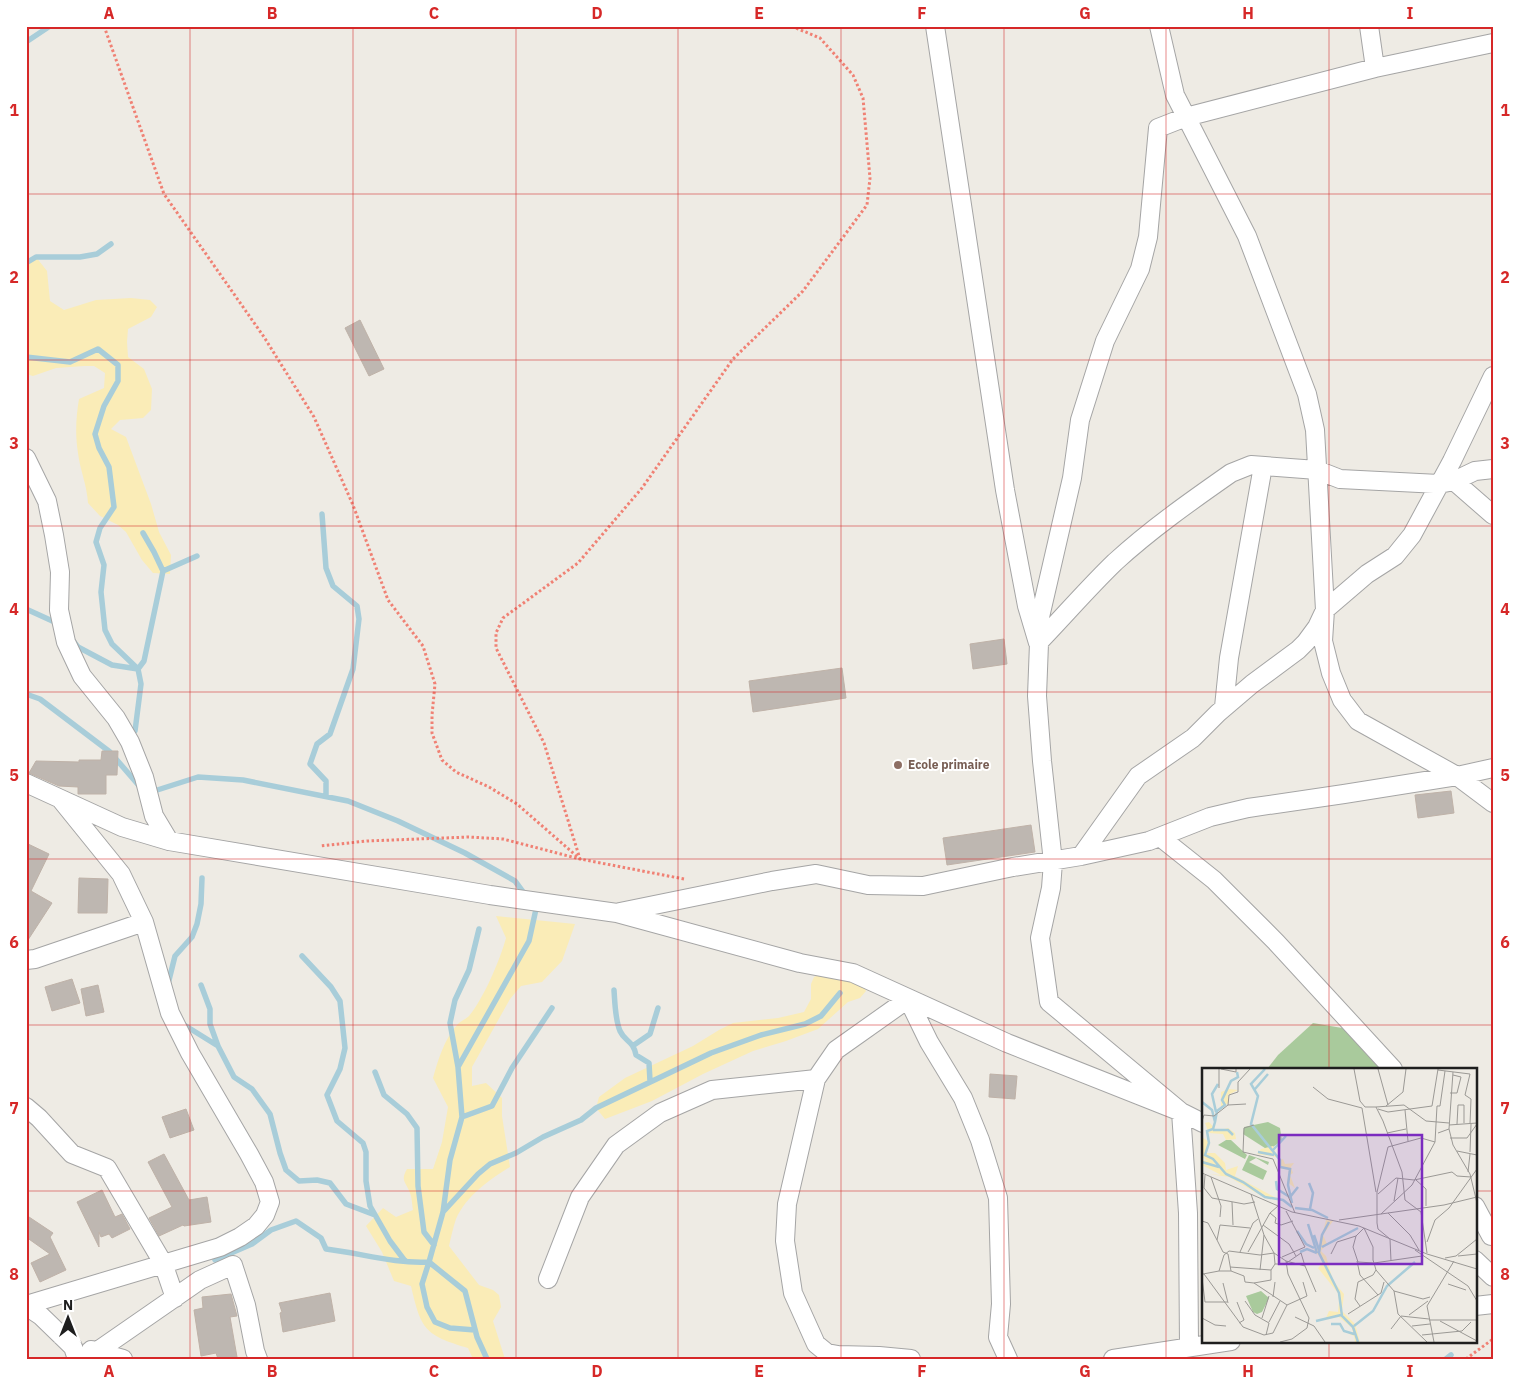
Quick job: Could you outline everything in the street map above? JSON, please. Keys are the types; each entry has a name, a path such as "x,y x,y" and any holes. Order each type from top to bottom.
{"street":[{"path":"935,26 1005,490 1027,606 1038,642"},
{"path":"1159,26 1175,95 1247,236 1307,394 1313,421 1317,470 1325,610 1322,641 1342,700 1358,721 1457,776 1493,803"},
{"path":"1369,26 1375,68"},
{"path":"1190,1346 1188,1213 1182,1112 1049,1002 1040,938 1051,888 1052,862 1037,696 1040,616 1072,478 1080,420 1104,340 1137,277 1144,253 1148,237 1158,128 1186,116 1375,68 1493,43"},
{"path":"1081,856 1138,776 1193,738 1224,708 1306,642 1317,627 1325,610 1367,574 1395,556 1412,535 1446,482 1452,461 1493,376"},
{"path":"26,458 47,501 51,518 60,572 60,610 66,642 82,676 116,718 130,742 144,777 154,816 169,841"},
{"path":"1038,642 1114,563 1176,511 1231,473 1251,465 1317,470 1340,478 1446,482 1475,471 1493,469"},
{"path":"1224,708 1229,658 1263,466"},
{"path":"1446,482 1493,515"},
{"path":"617,913 816,874 868,885 923,886 1013,867 1081,856 1160,837 1210,817 1248,808 1457,776 1493,768"},
{"path":"26,784 131,830 169,841 490,896 617,913 800,963 853,973 1006,1042 1182,1112 1202,1122"},
{"path":"26,1306 220,1247 256,1226 265,1215 270,1202 264,1182 190,1053 170,1013 144,922 121,874 60,799"},
{"path":"1160,837 1214,880 1276,942 1392,1068"},
{"path":"26,960 35,959 144,922"},
{"path":"908,999 836,1050 816,1079 787,1204 785,1241 793,1293 816,1344 828,1356 878,1356 911,1359"},
{"path":"908,999 929,1042 963,1098 980,1140 998,1198 1001,1304 998,1337 1008,1359"},
{"path":"548,1279 580,1197 616,1145 660,1113 712,1090 816,1079"},
{"path":"26,1106 72,1154 107,1168 163,1263 175,1298"},
{"path":"1476,1209 1486,1234"},
{"path":"1476,1261 1493,1277"},
{"path":"92,1355 200,1280 233,1265 246,1305 258,1359"},
{"path":"1476,1306 1493,1304"},
{"path":"26,1306 41,1316 75,1353 123,1359"},
{"path":"1113,1359 1224,1342"}],"path":[{"path":"104,26 164,194 264,337 314,418 353,505 388,600 423,646 434,684 432,733 442,760 456,772 489,787 517,804 580,859"},
{"path":"580,859 544,742 496,648 496,633 504,618 578,563 642,488 733,359 803,291 867,205 870,178 863,98 853,75 820,38 791,26"},
{"path":"317,847 366,841 469,837 503,839 580,859 679,879 688,879"},
{"path":"1466,1359 1493,1339"}],"green space":[{"path":"1313,1023 1342,1028 1392,1068 1268,1068 1278,1055"}],"sand":[{"path":"36,257 47,271 50,301 64,310 96,300 131,298 150,300 157,307 151,317 128,329 127,342 128,357 144,369 152,389 151,410 143,418 120,420 111,429 126,437 151,504 159,532 171,555 170,574 153,573 142,560 126,532 118,525 100,516 88,503 77,446 78,406 79,399 104,388 105,373 94,366 84,366 56,368 33,376 26,374 26,263"},
{"path":"496,916 575,924 562,961 542,982 521,986 510,999 472,1067 472,1086 486,1083 502,1098 502,1116 510,1167 487,1183 466,1203 456,1219 449,1246 479,1285 493,1290 499,1295 501,1307 493,1321 505,1359 473,1359 468,1348 442,1339 427,1328 418,1312 411,1286 394,1281 382,1252 366,1226 383,1208 396,1217 413,1210 411,1195 404,1181 405,1173 407,1169 433,1169 442,1142 448,1107 433,1078 439,1057 448,1037 458,1024 469,1016 475,1008 486,989 500,957 506,938"},
{"path":"829,971 858,976 866,991 860,998 848,1002 818,1029 753,1051 703,1074 652,1101 605,1119 596,1108 599,1097 625,1078 693,1046 733,1023 778,1018 804,1012 811,999 811,984 814,977"}],"building":[{"path":"360,320 384,369 369,376 345,328"},
{"path":"1004,639 1007,664 973,669 970,644"},
{"path":"842,668 846,698 753,712 749,681"},
{"path":"102,751 118,751 117,775 106,775 106,794 78,794 78,787 59,786 29,773 36,761 79,762 79,760 101,760"},
{"path":"1451,791 1454,813 1418,818 1415,795"},
{"path":"1031,825 1035,852 947,865 943,838"},
{"path":"26,843 49,854 31,891 52,903 26,943"},
{"path":"79,878 108,879 107,913 78,913"},
{"path":"72,979 80,1003 52,1011 45,987"},
{"path":"98,985 104,1012 86,1016 81,989"},
{"path":"990,1074 1017,1076 1015,1099 989,1097"},
{"path":"186,1109 194,1130 170,1138 162,1117"},
{"path":"164,1154 189,1200 207,1197 211,1222 183,1225 159,1236 149,1218 172,1207 148,1162"},
{"path":"102,1190 115,1217 122,1214 130,1229 112,1238 109,1234 101,1237 99,1232 99,1247 77,1202"},
{"path":"26,1215 53,1233 50,1237 66,1270 40,1282 31,1263 50,1254 26,1237"},
{"path":"330,1293 335,1321 283,1332 280,1313 282,1312 279,1303"},
{"path":"231,1294 237,1316 230,1317 237,1357 218,1359 216,1353 201,1356 194,1310 203,1308 202,1297"}],"waterway":[{"path":"26,42 50,26"},
{"path":"26,263 36,257 80,257 97,254 111,244"},
{"path":"26,357 70,362 98,349 118,365 118,381 104,406 95,434 99,448 109,467 114,507 100,528 96,542 104,565 101,592 105,630 112,644 138,669 141,684 135,731"},
{"path":"322,514 326,568 333,586 357,606 359,619 353,669 330,734 317,744 310,764 326,781 326,796"},
{"path":"143,533 163,571"},
{"path":"74,642 78,647 112,665 138,669 144,661 163,571 197,556"},
{"path":"26,609 59,624"},
{"path":"26,694 40,699 110,752 141,788"},
{"path":"151,792 198,777 243,780 348,801 398,821 465,853 515,881 526,896"},
{"path":"168,984 175,956 192,937 197,924 201,904 202,878"},
{"path":"487,1359 477,1337 465,1291 429,1262 443,1212 450,1160 462,1117 458,1067 529,941 536,909 533,905"},
{"path":"458,1067 450,1023 455,1000 469,970 479,929"},
{"path":"302,956 331,987 340,1001 345,1048 340,1069 327,1095 337,1121 363,1143 366,1152 366,1181 370,1206 390,1241 405,1261"},
{"path":"201,985 210,1009 210,1024 218,1046"},
{"path":"614,990 618,1026 624,1037 633,1046 636,1055 649,1063 650,1081"},
{"path":"443,1212 478,1174 490,1164 581,1120 596,1108 711,1053 761,1035 805,1024 821,1016 840,993"},
{"path":"462,1117 492,1106 512,1068 552,1008"},
{"path":"634,1045 650,1034 658,1008"},
{"path":"181,1023 218,1046 234,1077 252,1089 270,1114 286,1170 299,1181 317,1180 330,1183 346,1204 375,1215"},
{"path":"375,1072 384,1095 407,1114 417,1128 418,1186 424,1232 434,1245"},
{"path":"215,1260 252,1244 271,1230 296,1221 321,1238 326,1249 390,1260 429,1262 422,1284 427,1307 435,1322 450,1328 475,1330"},
{"path":"1446,1359 1451,1355"}],"place":[{"name":"Ecole primaire","path":"898,765"}]}
